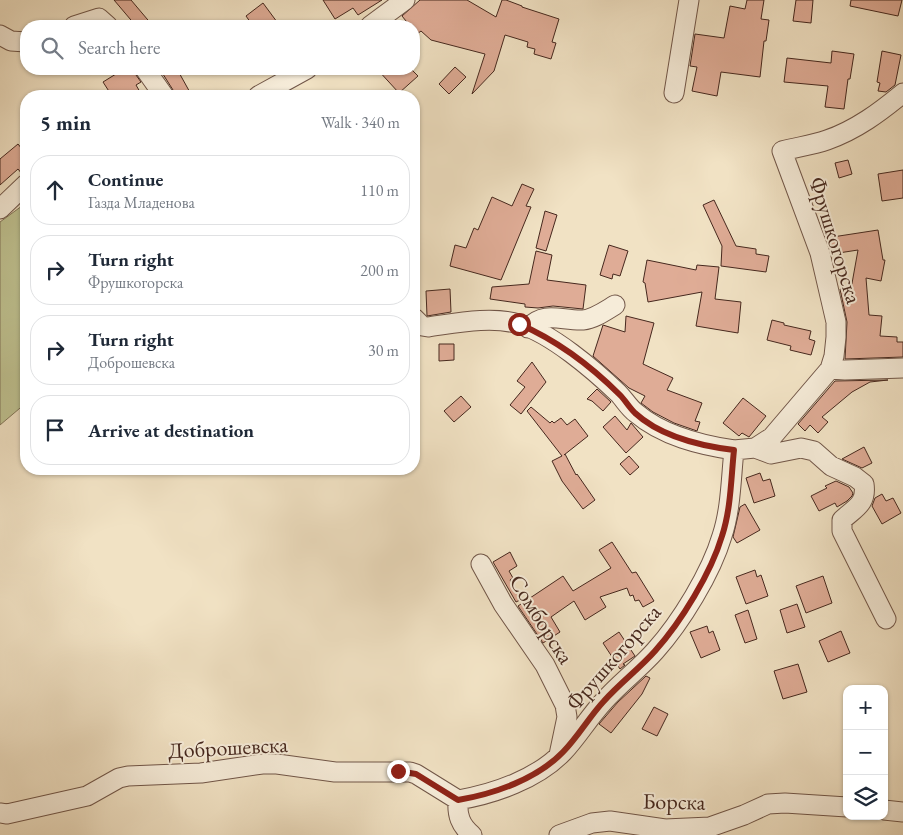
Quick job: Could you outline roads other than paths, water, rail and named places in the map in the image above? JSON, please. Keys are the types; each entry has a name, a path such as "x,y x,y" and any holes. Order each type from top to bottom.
{"street":[{"path":"378,20 405,0"},
{"path":"674,92 689,0"},
{"path":"0,35 11,41 20,42"},
{"path":"149,75 160,90"},
{"path":"269,90 296,75"},
{"name":"Фрушкогорска","path":"755,448 772,437 830,369 834,356 836,337 836,322 820,253 782,151 827,140 846,132 902,99"},
{"path":"0,209 20,190"},
{"path":"528,328 535,320 546,317 584,320 615,305"},
{"path":"420,324 428,327 468,322 503,321 519,324 560,346 598,375 620,395 635,413 654,426 685,440 734,450 755,448 772,454 801,448 814,451 831,466 855,477 864,484 865,493 860,505 842,520 842,531 886,619"},
{"path":"830,369 903,368"},
{"name":"Фрушкогорска","path":"458,800 494,791 525,778 550,764 604,701 656,650 699,588 722,536 734,450"},
{"name":"Сомборска","path":"481,564 504,604 545,665 565,705 568,717 558,756"},
{"name":"Доброшевска","path":"0,813 7,814 87,796 119,778 128,776 201,773 262,764 294,765 334,772 410,772 429,781 458,800"},
{"path":"458,800 457,811 461,822 472,835"},
{"name":"Борска","path":"561,835 592,823 610,821 665,829 710,827 768,804 785,803 843,807"},
{"path":"888,810 903,812"}]}
